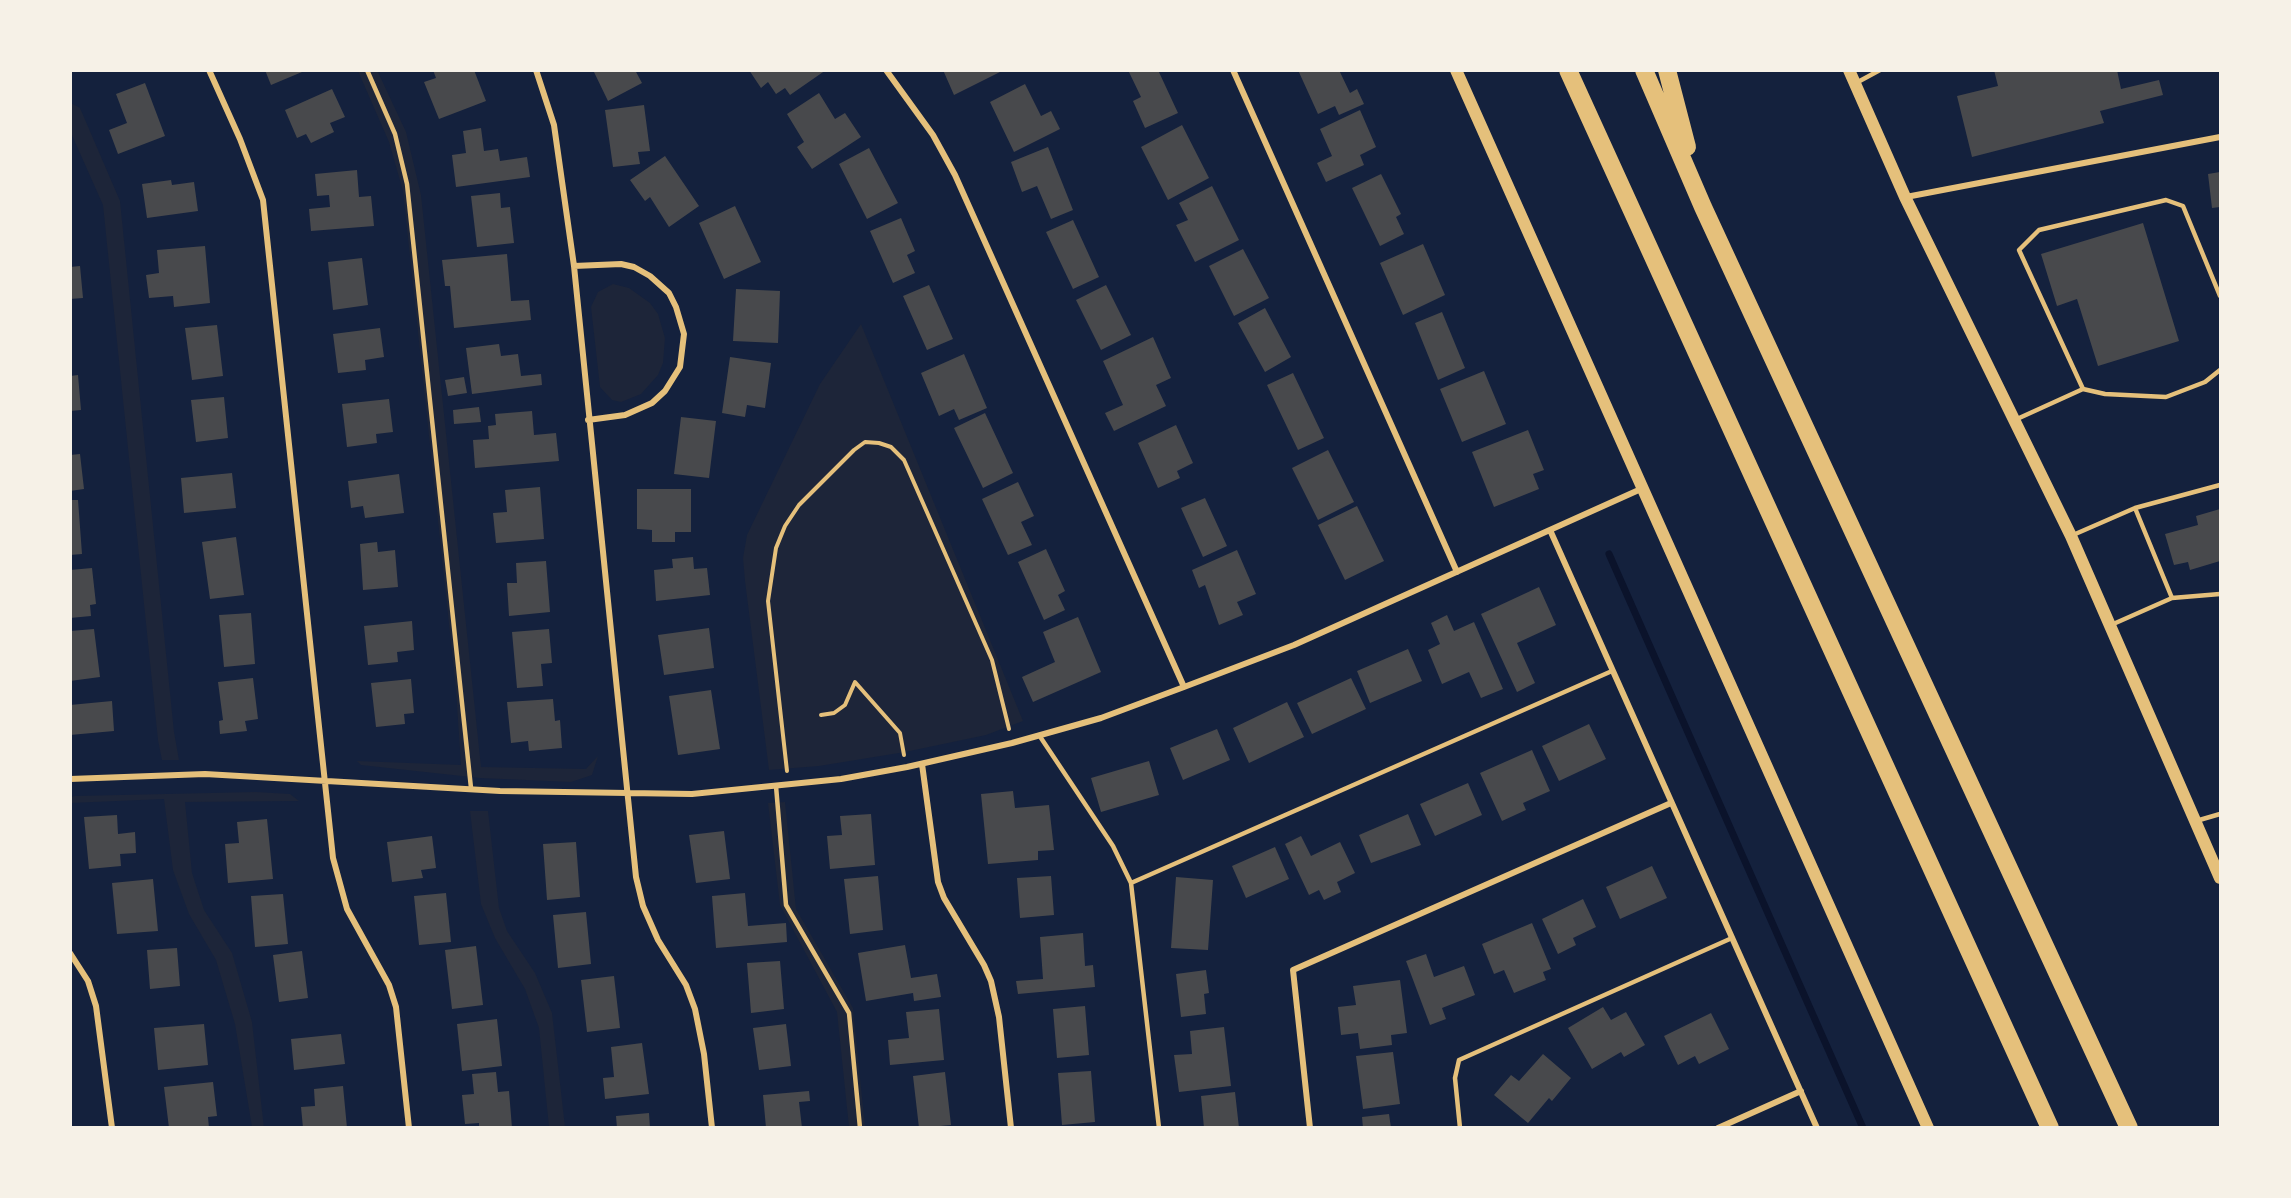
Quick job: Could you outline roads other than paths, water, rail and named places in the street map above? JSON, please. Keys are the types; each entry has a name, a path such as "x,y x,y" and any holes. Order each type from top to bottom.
{"highway":[{"path":"1560,70 1578,96"},
{"path":"1568,70 2050,1128"},
{"path":"1644,70 1703,207 2129,1128"},
{"path":"1667,70 1703,207"}],"main road":[{"path":"1456,70 1928,1128"},
{"path":"1849,70 1905,197 2071,536 2219,873"}],"street":[{"path":"208,70 240,139 262,200 333,858 339,888 347,909 389,985 396,1007 409,1128"},
{"path":"536,70 554,125 574,266 636,877 643,906 658,940 686,985 695,1009 704,1054 712,1128"},
{"path":"886,70 933,135 955,175 1184,687"},
{"path":"1233,70 1457,572"},
{"path":"1905,197 2220,137"},
{"path":"574,266 621,264 634,267 650,276 669,293 679,314 684,334 680,368 665,392 652,403 625,415 588,420"},
{"path":"70,779 205,774 563,793 692,794 841,779 907,767 1012,743 1101,718 1184,687 1294,645 1641,489"},
{"path":"1550,530 1817,1128"},
{"path":"922,764 938,882 944,898 991,981 999,1017 1011,1128"},
{"path":"1310,1128 1293,970 1671,803"},
{"path":"70,953 87,981 96,1006 112,1128"},
{"path":"1718,1128 1801,1091"}],"lane":[{"path":"367,70 395,134 407,184 471,788"},
{"path":"1855,84 1880,70"},
{"path":"2083,389 2019,250 2039,230 2166,201 2183,206 2220,296"},
{"path":"2014,420 2083,389 2105,394 2166,397 2205,382 2220,370"},
{"path":"2071,536 2135,508 2220,484"},
{"path":"2135,508 2172,598"},
{"path":"2109,626 2172,598 2220,594"},
{"path":"1131,883 1612,671"},
{"path":"1039,735 1113,846 1131,883 1159,1128"},
{"path":"776,786 786,905 849,1013 860,1128"},
{"path":"2196,821 2220,814"},
{"path":"1460,1128 1455,1078 1459,1060 1732,938"}],"waterway":[{"path":"1609,554 1863,1128"}]}
